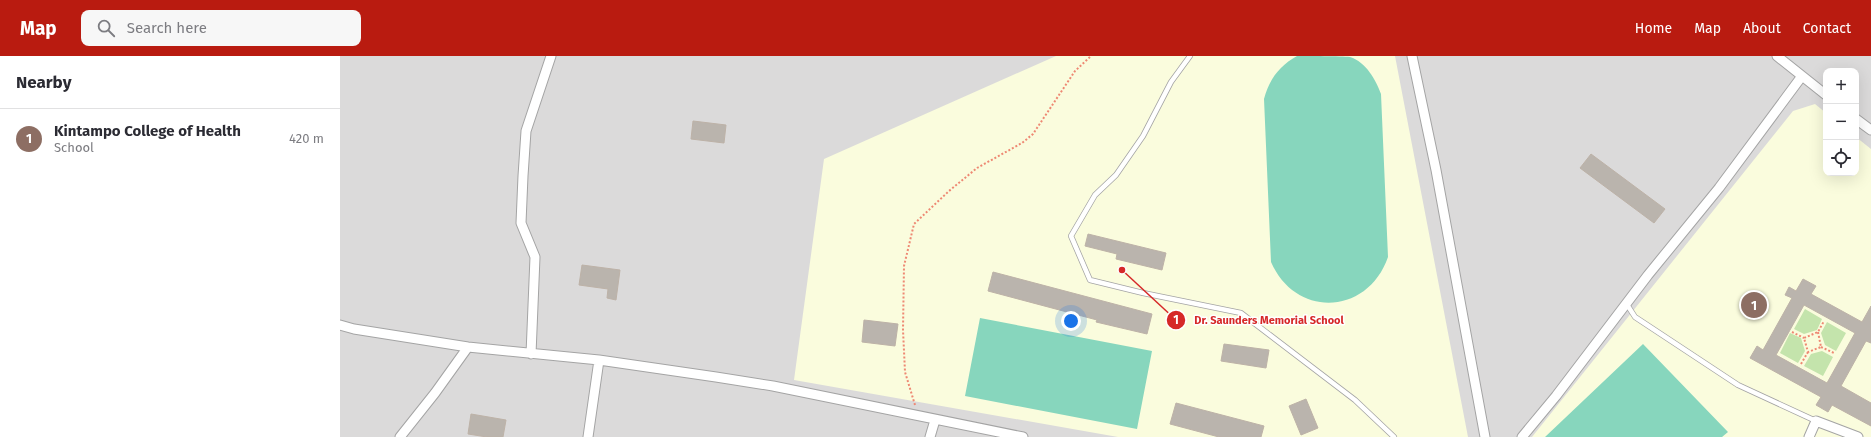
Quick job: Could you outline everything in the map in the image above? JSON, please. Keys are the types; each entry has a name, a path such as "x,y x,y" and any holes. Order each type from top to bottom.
{"street":[{"path":"531,354 535,257 521,223 523,170 526,131 551,56"},
{"path":"1412,56 1437,178 1485,437"},
{"path":"1779,56 1823,93"},
{"path":"1522,437 1556,396 1626,303 1719,188 1802,76"},
{"path":"1859,121 1871,130"},
{"path":"340,325 354,330 468,347 599,360 773,386 1012,436 1023,437"},
{"path":"400,437 444,382 468,347"},
{"path":"588,437 599,360"},
{"path":"930,437 934,420"},
{"path":"1809,437 1816,421 1858,437"}],"lane":[{"path":"1190,56 1171,82 1142,136 1116,175 1095,195 1071,236 1090,280 1240,313 1355,400 1394,437"},
{"path":"1626,303 1635,317 1738,385 1816,421"}],"path":[{"path":"919,416 905,372 903,330 904,266 914,224 949,191 977,168 1022,143 1033,134 1076,71 1091,56"},
{"path":"1804,338 1818,332 1824,321"},
{"path":"1792,332 1804,338 1808,352"},
{"path":"1818,332 1821,347"},
{"path":"1800,364 1808,352 1821,347 1834,353"}],"shaded area":[{"path":"340,56 1871,56 1871,437 340,437"},
{"path":"1056,56 1395,56 1468,437 1118,437 794,380 824,159"},
{"path":"1815,104 1823,111 1823,176 1859,176 1859,139 1871,149 1871,437 1532,437 1793,111"}],"green space":[{"path":"1297,56 1350,57 1356,59 1370,72 1381,94 1388,257 1378,276 1365,290 1349,299 1331,303 1314,301 1297,293 1282,281 1271,262 1264,99 1266,92 1276,74 1285,64"},
{"path":"1805,309 1822,319 1817,330 1804,334 1794,329"},
{"path":"980,318 1152,351 1137,429 965,396"},
{"path":"1827,322 1846,333 1836,351 1825,345 1821,333"},
{"path":"1790,333 1801,338 1805,351 1798,363 1780,353"},
{"path":"1643,344 1728,432 1722,437 1545,437"},
{"path":"1822,351 1833,357 1823,376 1804,366 1811,354"}],"building":[{"path":"693,121 726,125 724,143 691,139"},
{"path":"1591,154 1665,209 1654,223 1580,168"},
{"path":"1088,234 1166,253 1162,270 1116,259 1117,254 1085,246"},
{"path":"582,265 620,270 616,300 607,298 608,289 579,285"},
{"path":"993,272 1152,314 1147,334 1096,322 1097,320 988,291"},
{"path":"1803,279 1816,286 1811,294 1862,322 1871,306 1871,343 1866,341 1841,386 1871,403 1871,426 1832,405 1828,412 1816,405 1821,397 1750,358 1757,346 1763,350 1792,298 1785,295 1789,287 1796,291","holes":["1804,305 1855,333 1827,383 1776,355"]},
{"path":"864,320 898,324 895,346 862,342"},
{"path":"1224,344 1269,350 1266,368 1221,361"},
{"path":"1306,399 1318,428 1301,435 1289,406"},
{"path":"1176,403 1264,426 1261,437 1219,437 1170,424"},
{"path":"471,414 506,420 503,437 487,437 468,434"}],"place":[{"name":"Dr. Saunders Memorial School","path":"1122,270"},
{"name":"Kintampo College of Health","path":"1754,305"}]}
